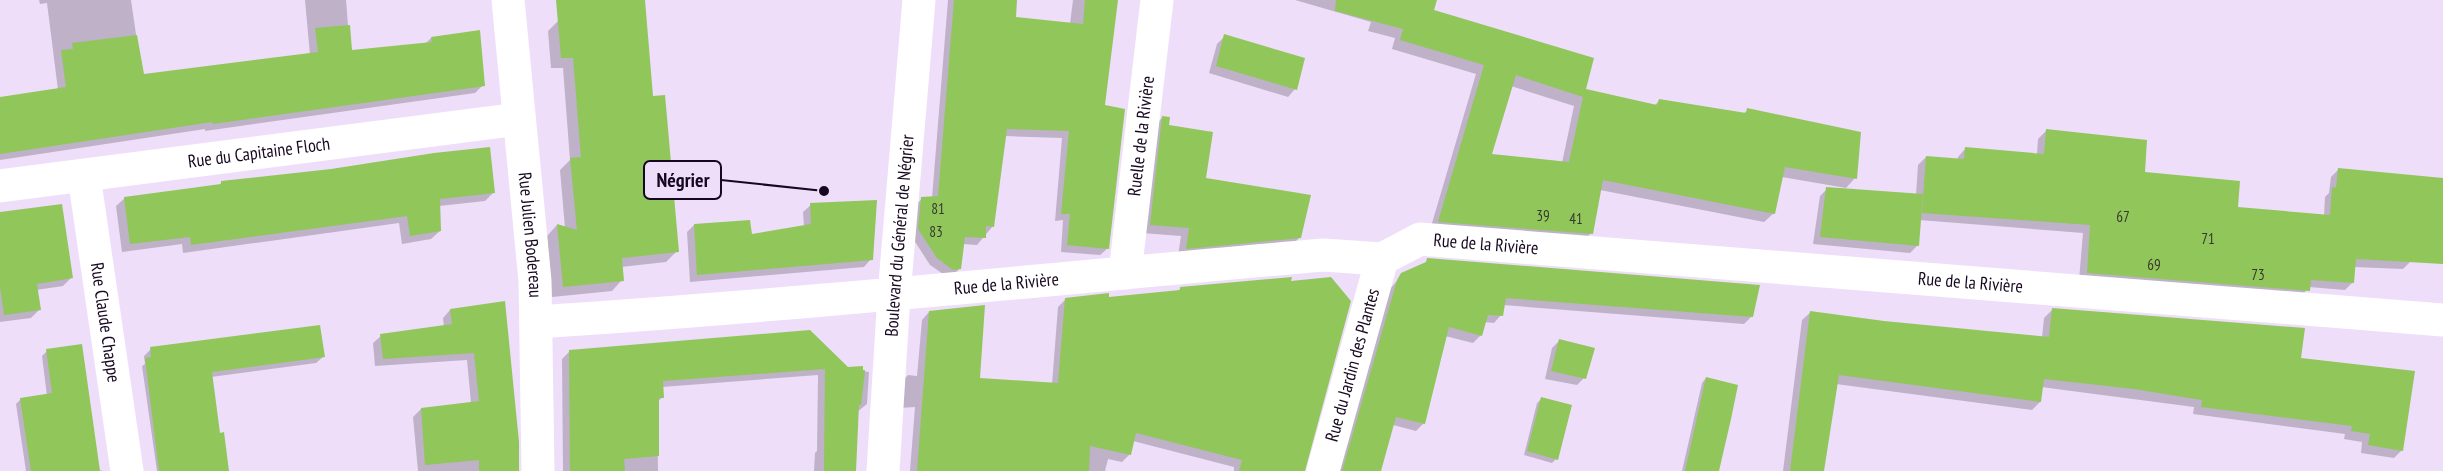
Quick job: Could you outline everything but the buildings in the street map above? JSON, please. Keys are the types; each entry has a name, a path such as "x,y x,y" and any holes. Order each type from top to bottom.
{"street":[{"name":"Rue Julien Bodereau","path":"508,0 535,282 538,471"},
{"name":"Boulevard du Général de Négrier","path":"883,471 894,295 919,0"},
{"name":"Ruelle de la Rivière","path":"1125,273 1157,0"},
{"name":"Rue du Capitaine Floch","path":"0,186 519,119"},
{"name":"Rue Claude Chappe","path":"84,176 128,471"},
{"name":"Rue de la Rivière","path":"536,322 894,295 1323,255 1382,259 1420,239 2443,320"},
{"name":"Rue du Jardin des Plantes","path":"1323,471 1382,259"}],"place":[{"name":"Négrier","path":"824,191"}]}
